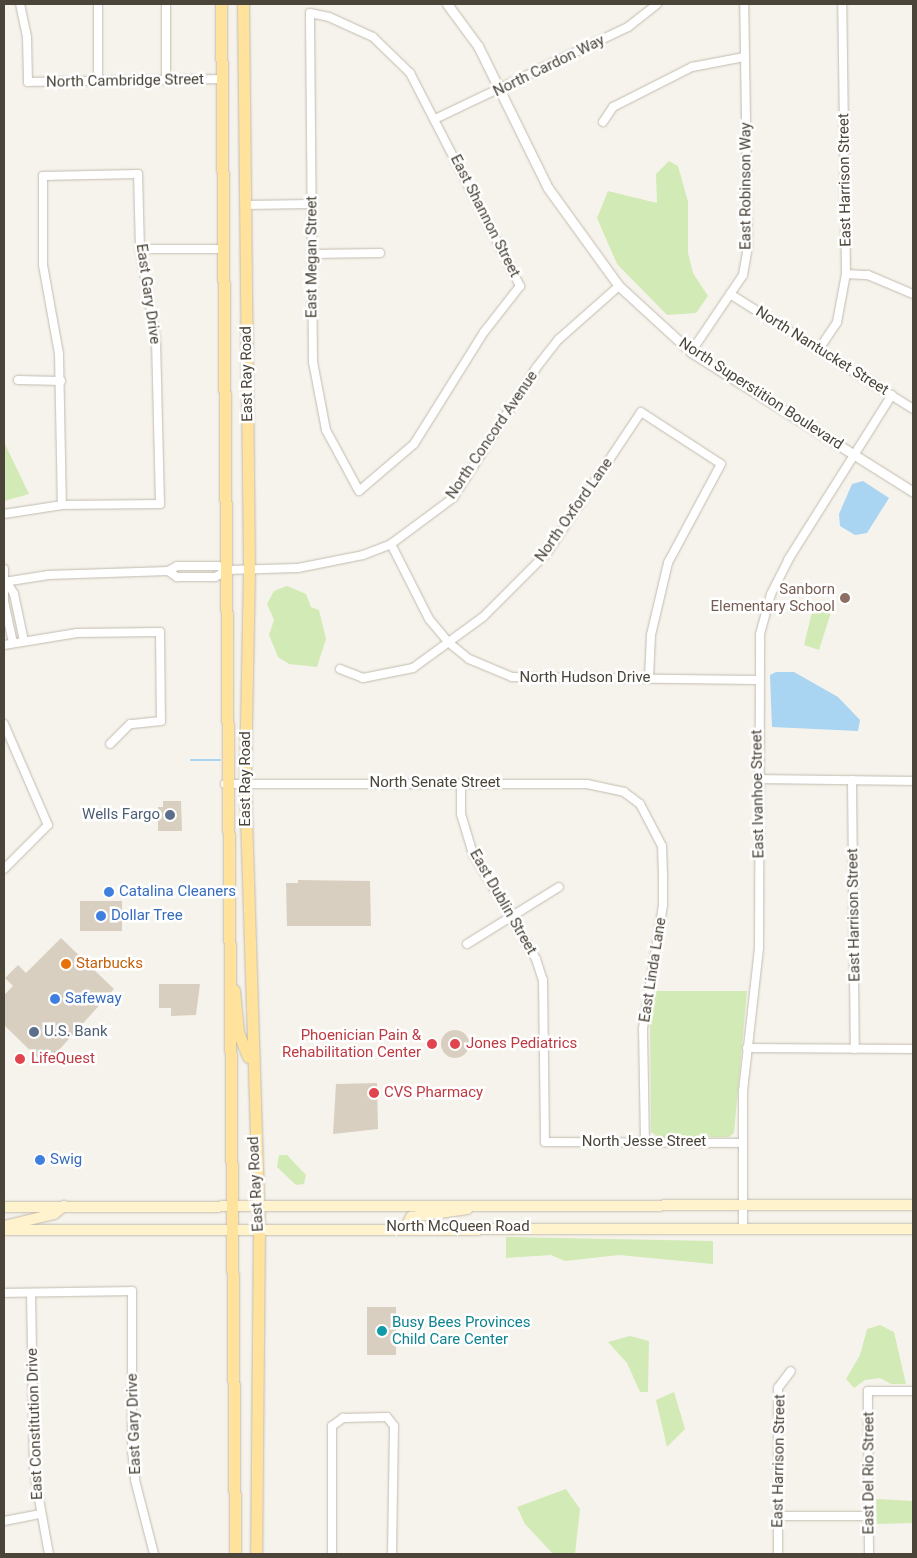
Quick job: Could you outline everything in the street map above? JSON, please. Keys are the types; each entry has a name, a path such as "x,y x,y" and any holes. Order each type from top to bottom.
{"main road":[{"name":"East Ray Road","path":"221,4 228,570 226,974 234,1227 234,1554"},
{"name":"East Ray Road","path":"243,4 250,570 245,784 252,1068 259,1227 256,1554"},
{"path":"226,974 233,982 238,1032 252,1068"},
{"name":"North McQueen Road","path":"4,1207 258,1203 743,1206 913,1205"},
{"path":"405,1228 411,1217 484,1204"},
{"path":"4,1226 54,1214 64,1206"},
{"name":"North McQueen Road","path":"4,1230 234,1227 913,1229"}],"street":[{"name":"North Cambridge Street","path":"20,4 27,37 28,82 222,80"},
{"path":"98,4 98,80"},
{"path":"166,4 166,80"},
{"name":"North Superstition Boulevard","path":"448,4 478,46 548,188 619,286 691,352 913,492"},
{"name":"North Cardon Way","path":"436,120 628,27 657,4"},
{"name":"East Robinson Way","path":"691,352 743,275 748,247 744,4"},
{"name":"East Harrison Street","path":"818,349 837,322 846,274 842,4"},
{"name":"East Shannon Street","path":"310,13 350,25 390,49 410,73 436,120 520,286 484,332 414,444 359,491"},
{"name":"East Megan Street","path":"310,13 312,254 316,399 326,430 359,491"},
{"path":"602,122 613,107 692,67 744,57"},
{"name":"East Gary Drive","path":"61,381 43,265 43,176 138,174 140,250 156,340 160,504 62,505"},
{"path":"245,205 312,204"},
{"path":"140,250 224,249"},
{"path":"312,254 380,252"},
{"path":"846,274 868,275 913,294"},
{"name":"North Concord Avenue","path":"5,581 56,574 168,571 177,577 219,577 228,570 250,570 340,561 391,544 453,498 536,368 559,340 619,286"},
{"name":"North Nantucket Street","path":"730,294 913,408"},
{"path":"4,514 62,505 61,381 18,380"},
{"name":"East Ivanhoe Street","path":"743,1228 743,1143 748,1048 759,948 756,680 760,634 771,594 892,395"},
{"name":"North Oxford Lane","path":"340,669 362,678 391,675 413,668 505,598 547,553 641,412 720,464 668,563 650,636 649,678"},
{"name":"North Hudson Drive","path":"391,544 429,619 448,642 469,659 512,677 756,680"},
{"path":"4,569 4,599 13,643"},
{"path":"5,581 14,594 24,641"},
{"path":"4,645 77,632 160,632 161,721 130,724 110,744"},
{"path":"4,724 48,825 4,869"},
{"path":"758,779 913,781"},
{"name":"East Harrison Street","path":"852,780 855,1049"},
{"name":"North Senate Street","path":"226,784 460,783 607,786 640,804"},
{"name":"East Dublin Street","path":"460,783 465,836 512,916 543,980 545,1142"},
{"name":"East Linda Lane","path":"640,804 662,846 663,878 663,906 643,1029 645,1142"},
{"path":"467,944 559,887"},
{"path":"748,1048 913,1049"},
{"name":"North Jesse Street","path":"545,1142 743,1143"},
{"name":"East Gary Drive","path":"31,1293 132,1291 133,1457 154,1554"},
{"path":"4,1293 31,1293"},
{"name":"East Constitution Drive","path":"31,1293 39,1514 49,1554"},
{"name":"East Harrison Street","path":"778,1554 778,1388 790,1371"},
{"name":"East Del Rio Street","path":"869,1554 868,1391 913,1392"},
{"path":"332,1554 332,1426 343,1418 387,1417 394,1426 392,1554"},
{"path":"4,1521 39,1514"},
{"path":"778,1516 869,1516"}],"green space":[{"path":"669,161 678,166 688,202 688,253 693,273 708,296 696,313 667,315 617,264 597,218 608,191 657,203 656,174"},
{"path":"4,442 29,494 4,501"},
{"path":"287,586 306,594 311,607 319,610 326,639 317,667 289,664 278,657 269,635 274,620 267,604 274,591"},
{"path":"814,604 832,609 819,650 804,645"},
{"path":"654,991 747,991 734,1133 729,1137 658,1137 651,1132 650,1017"},
{"path":"279,1155 287,1155 306,1175 304,1184 296,1185 277,1167"},
{"path":"506,1237 713,1241 713,1264 619,1255 565,1261 551,1255 506,1258"},
{"path":"880,1325 894,1332 906,1384 891,1384 880,1378 865,1380 854,1388 846,1379 860,1355 867,1329"},
{"path":"630,1336 649,1341 648,1392 640,1392 627,1363 608,1342"},
{"path":"674,1392 685,1429 667,1447 656,1400"},
{"path":"566,1489 580,1509 575,1554 553,1554 525,1524 517,1507"},
{"path":"876,1499 913,1501 913,1523 877,1524"}],"water":[{"path":"863,481 889,498 867,533 855,535 840,526 839,514 852,484"},
{"path":"776,672 794,672 838,697 860,720 858,731 772,727 770,675"}],"building":[{"name":"Wells Fargo","path":"163,801 181,801 182,831 158,831 158,807 163,807"},
{"path":"298,880 370,881 371,926 287,926 286,883 298,883"},
{"name":"Dollar Tree","path":"80,901 122,901 122,931 80,931"},
{"name":"Safeway","path":"61,938 114,989 50,1060 46,1056 41,1061 4,1025 4,995 13,986 5,978 18,965 26,973"},
{"path":"159,984 200,984 196,1015 171,1016 171,1008 159,1008"},
{"name":"Jones Pediatrics","path":"455,1030 465,1034 469,1044 465,1054 455,1058 445,1054 441,1044 445,1034"},
{"name":"CVS Pharmacy","path":"377,1083 378,1129 333,1134 336,1084"},
{"name":"Busy Bees Provinces Child Care Center","path":"367,1307 396,1307 396,1355 367,1355"}],"waterway":[{"path":"191,760 220,760"}],"place":[{"name":"Sanborn Elementary School","path":"845,598"},
{"name":"Wells Fargo","path":"170,815"},
{"name":"Catalina Cleaners","path":"109,892"},
{"name":"Dollar Tree","path":"101,916"},
{"name":"Starbucks","path":"66,964"},
{"name":"Safeway","path":"55,999"},
{"name":"U.S. Bank","path":"34,1032"},
{"name":"Phoenician Pain & Rehabilitation Center","path":"432,1044"},
{"name":"Jones Pediatrics","path":"455,1044"},
{"name":"LifeQuest","path":"20,1059"},
{"name":"CVS Pharmacy","path":"374,1093"},
{"name":"Swig","path":"40,1160"},
{"name":"Busy Bees Provinces Child Care Center","path":"382,1331"}]}
